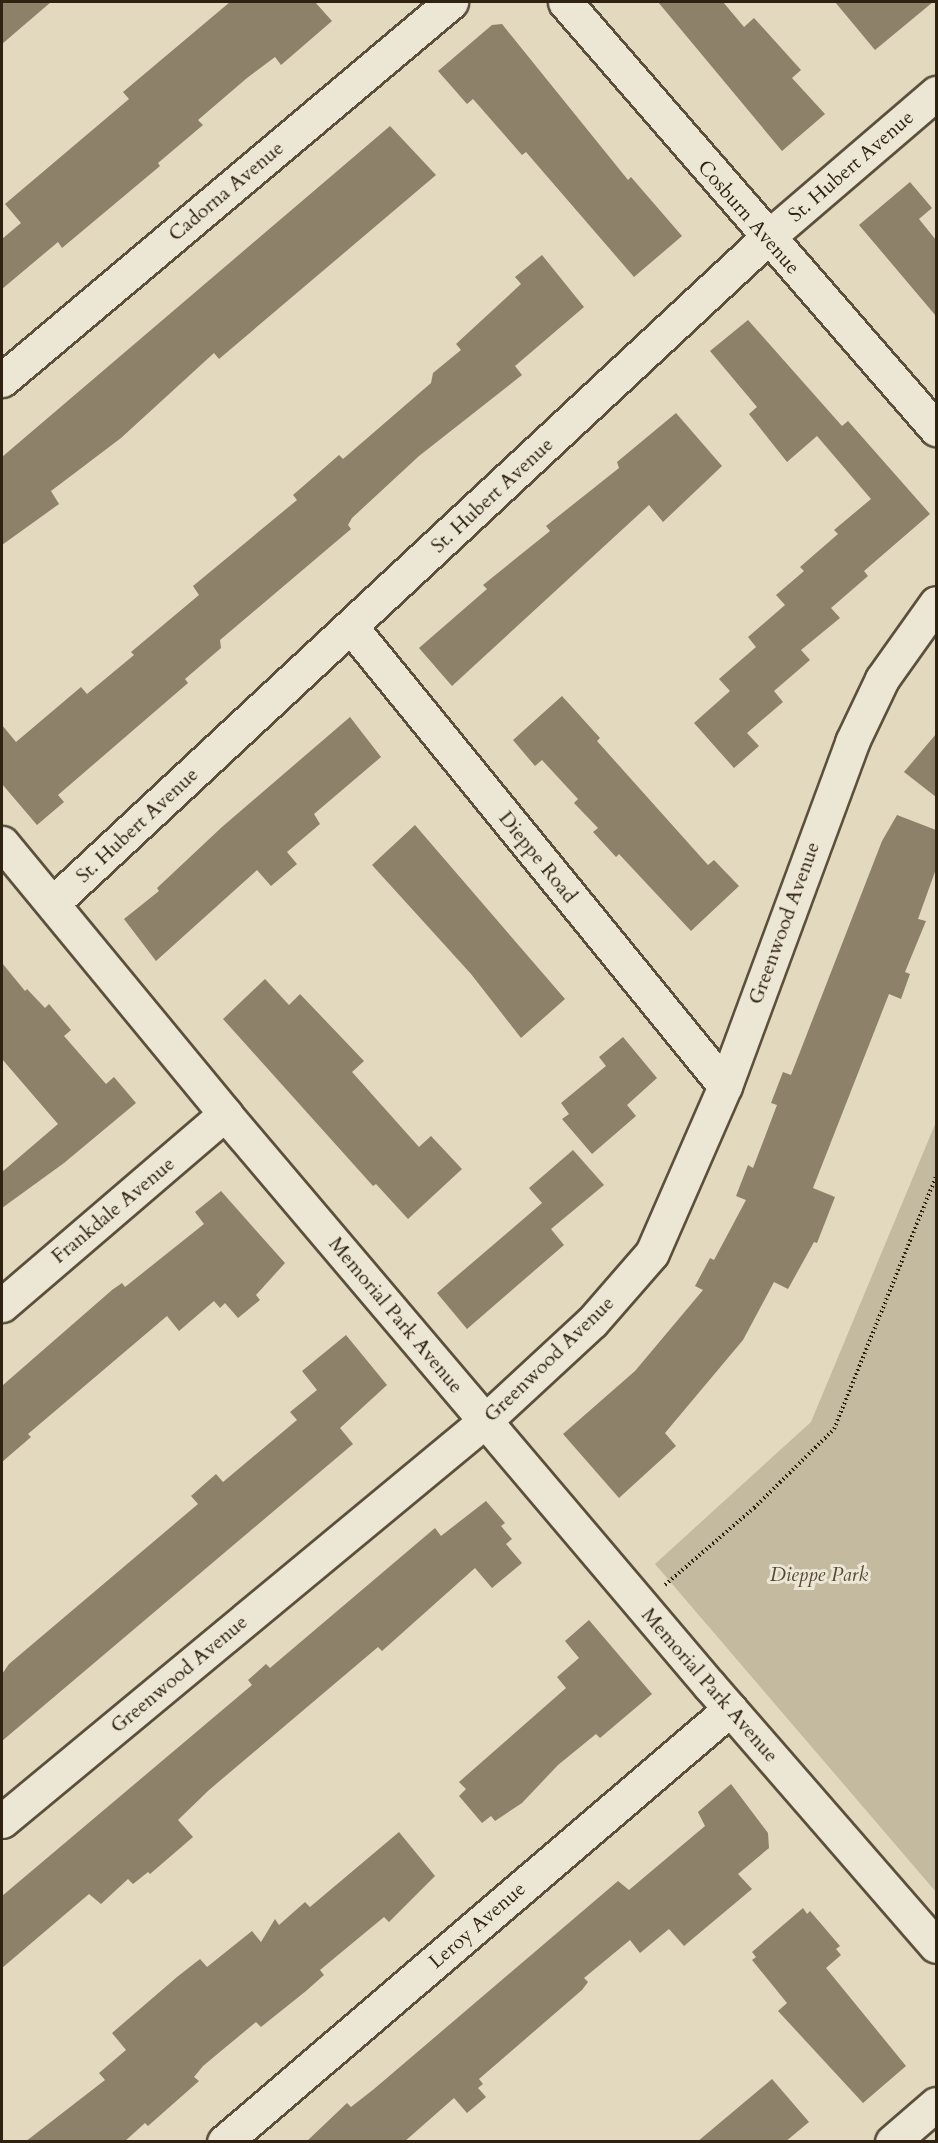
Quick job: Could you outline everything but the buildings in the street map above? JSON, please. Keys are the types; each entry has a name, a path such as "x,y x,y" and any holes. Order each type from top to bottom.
{"street":[{"name":"Cadorna Avenue","path":"2,380 451,2"},
{"name":"Cosburn Avenue","path":"565,2 767,238 936,429"},
{"name":"St. Hubert Avenue","path":"54,902 767,238 936,93"},
{"name":"Greenwood Avenue","path":"2,1821 486,1420 592,1322 652,1253 725,1086 852,742 882,679 936,603"},
{"name":"Dieppe Road","path":"351,627 725,1086"},
{"name":"Memorial Park Avenue","path":"2,843 54,902 225,1114 730,1708 936,1946"},
{"name":"Frankdale Avenue","path":"2,1305 225,1114"},
{"name":"Leroy Avenue","path":"224,2142 730,1708"},
{"path":"892,2142 936,2104"}],"path":[{"path":"642,1605 754,1508 834,1429 936,1176"}],"green space":[{"name":"Dieppe Park","path":"936,1122 936,1892 655,1564 811,1422"}]}
